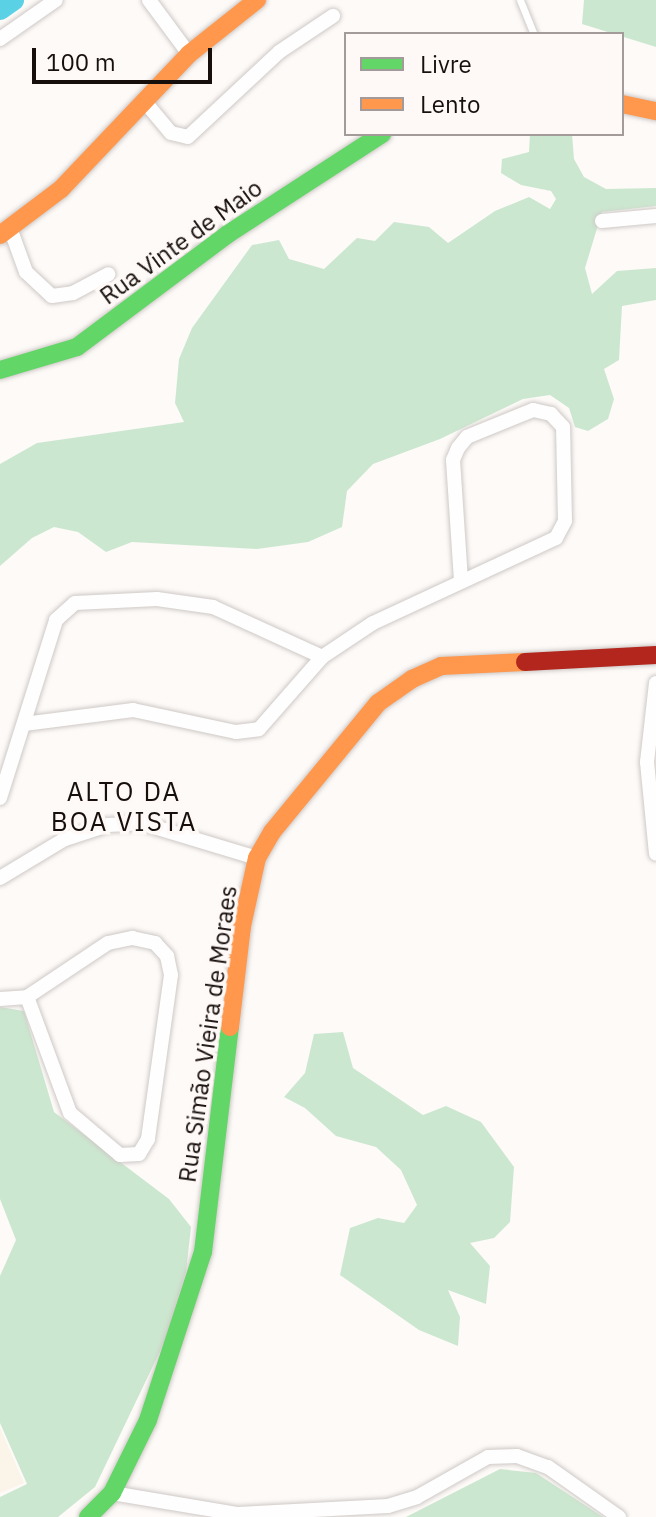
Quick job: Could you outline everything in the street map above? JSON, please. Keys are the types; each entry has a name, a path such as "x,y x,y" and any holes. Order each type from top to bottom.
{"street":[{"path":"0,39 56,0"},
{"path":"149,0 189,54"},
{"path":"108,274 73,293 52,296 26,272 5,232 61,189 189,54 257,0"},
{"path":"145,102 171,133 188,137 247,79 333,16"},
{"path":"624,104 656,108"},
{"name":"Rua Vinte de Maio","path":"0,370 77,347 228,234 379,136"},
{"path":"602,221 656,216"},
{"path":"24,724 133,710 252,732 268,723 322,657 373,623 461,579 556,538 565,521 563,427 551,414 533,410 467,437 458,448 453,460 461,579"},
{"path":"0,798 56,620 75,603 157,599 213,607 322,657"},
{"name":"Rua Simão Vieira de Moraes","path":"88,1517 112,1493 148,1420 203,1252 242,926 257,858 319,768 378,703 412,679 441,666 656,655"},
{"path":"656,683 647,762 656,854"},
{"path":"0,878 65,839 108,825 141,823 257,858"},
{"path":"0,999 27,997 108,943 132,938 155,943 167,956 171,975 150,1124 139,1154 120,1155 70,1113 27,997"},
{"path":"112,1493 238,1514 373,1508 417,1497 488,1457 517,1456 548,1467 619,1517"}],"lane":[{"path":"520,0 533,32"}],"shaded area":[{"path":"0,1428 24,1483 0,1493"}],"green space":[{"path":"584,0 656,0 656,47 624,37 624,32 608,32 582,24"},
{"path":"530,136 572,136 574,159 584,177 606,189 656,188 656,206 602,212 585,268 592,294 617,271 656,268 656,300 622,306 619,360 604,369 614,399 608,419 588,431 575,427 569,408 550,395 523,399 440,439 373,464 347,491 342,527 308,542 257,549 132,542 106,552 78,532 54,527 32,538 0,566 0,464 37,443 184,422 175,403 179,359 192,328 252,245 279,240 289,259 324,269 357,238 375,241 394,222 429,227 448,243 495,211 529,197 550,209 556,199 551,191 521,185 501,173 502,159 529,152"},
{"path":"0,1007 24,1011 54,1112 169,1199 191,1227 186,1272 164,1343 95,1487 58,1517 0,1517 0,1497 27,1484 0,1423 0,1276 16,1240 0,1199"},
{"path":"343,1032 353,1068 423,1115 446,1106 481,1122 514,1167 510,1222 494,1238 470,1243 490,1266 486,1304 448,1290 460,1317 458,1346 419,1330 340,1275 350,1228 378,1218 404,1223 417,1205 401,1170 376,1147 336,1136 305,1108 284,1097 305,1073 314,1034"},
{"path":"500,1469 536,1473 603,1517 406,1517"}],"waterway":[{"path":"0,9 13,0"}],"traffic: fast":[{"path":"0,370 77,347 228,234 379,136"},
{"path":"88,1517 112,1493 148,1420 203,1252 230,1027"}],"traffic: slow":[{"path":"0,235 61,189 189,54 257,0"},
{"path":"624,104 656,111"},
{"path":"230,1027 242,926 257,858 272,832 378,703 412,679 441,666 525,662"}],"traffic: jam":[{"path":"525,662 656,655"}],"district":[{"name":"ALTO DA BOA VISTA","path":"124,807"}]}
